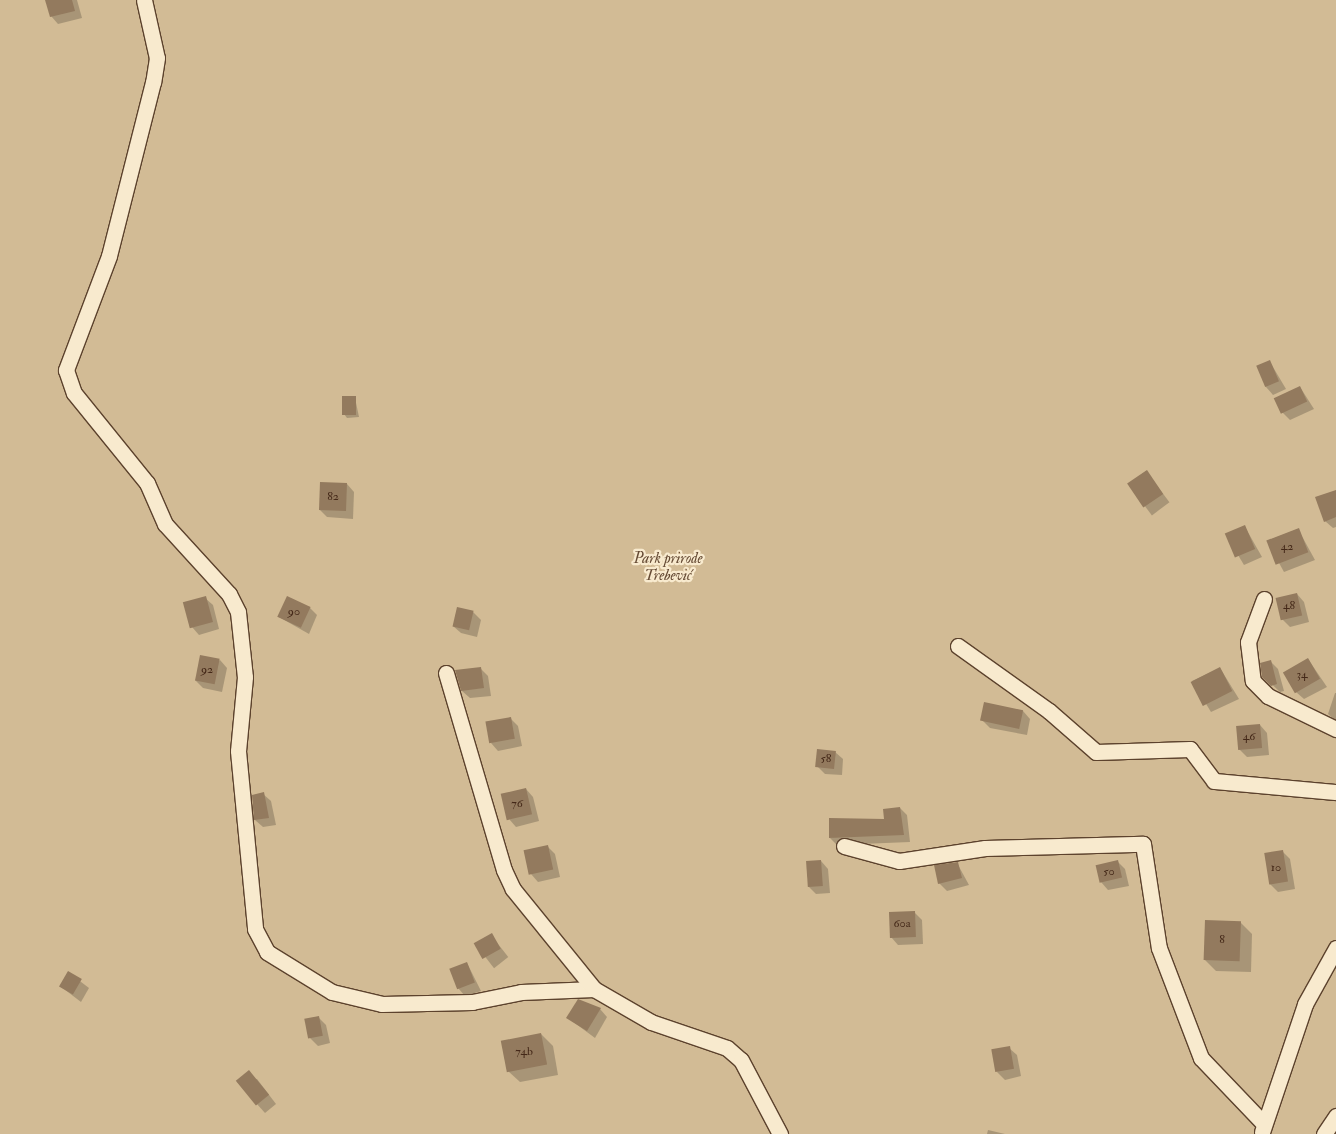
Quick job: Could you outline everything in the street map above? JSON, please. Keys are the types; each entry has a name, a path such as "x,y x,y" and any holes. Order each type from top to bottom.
{"street":[{"path":"144,0 156,50 153,82 109,256 66,370 74,393 147,483 165,524 229,594 238,612 245,677 238,751 255,929 267,952 288,969 332,992 382,1004 472,1002 522,992 594,989"},
{"path":"1264,599 1248,642 1253,681 1268,696 1336,728"},
{"path":"958,646 1050,712 1096,752 1190,749 1214,781 1336,792"},
{"path":"446,673 504,870 513,890 594,989 651,1022 727,1048 741,1060 780,1134"},
{"path":"844,846 898,861 985,848 1143,844 1159,948 1201,1058 1263,1129"},
{"path":"1263,1129 1305,1004 1336,948"},
{"path":"1324,1134 1336,1116"}],"green space":[{"name":"Park prirode Trebević","path":"0,0 1336,0 1336,1134 0,1134"}],"building":[{"path":"45,0 72,0 75,11 50,17"},
{"path":"1270,360 1279,381 1265,387 1256,366"},
{"path":"1300,386 1307,401 1281,414 1274,398"},
{"path":"342,396 356,396 356,415 342,415"},
{"path":"1147,470 1163,494 1143,507 1127,483"},
{"path":"320,482 347,483 346,511 319,510"},
{"path":"1336,490 1336,517 1324,522 1315,497"},
{"path":"1245,525 1255,549 1235,558 1225,534"},
{"path":"1299,528 1308,552 1276,565 1266,541"},
{"path":"1297,593 1302,615 1281,620 1276,598"},
{"path":"206,596 213,622 190,628 183,602"},
{"path":"287,596 311,607 301,628 277,617"},
{"path":"457,607 474,611 469,630 453,626"},
{"path":"200,655 220,659 215,684 195,681"},
{"path":"1308,658 1320,679 1295,693 1283,672"},
{"path":"1271,660 1277,684 1271,686 1262,677 1260,663"},
{"path":"481,667 484,688 461,691 455,670"},
{"path":"1220,667 1232,691 1203,706 1191,682"},
{"path":"984,702 1023,710 1019,729 980,721"},
{"path":"511,717 515,739 489,743 485,722"},
{"path":"1260,724 1262,748 1238,750 1236,726"},
{"path":"817,749 836,751 834,769 815,767"},
{"path":"526,788 532,814 507,820 501,794"},
{"path":"264,792 269,818 254,820 252,795"},
{"path":"900,807 904,835 829,838 829,818 884,819 883,809"},
{"path":"548,845 553,869 529,875 524,850"},
{"path":"1283,850 1288,882 1269,885 1264,853"},
{"path":"821,860 823,886 808,887 806,861"},
{"path":"1118,860 1122,878 1100,883 1096,865"},
{"path":"958,862 962,878 938,884 934,865"},
{"path":"915,911 916,937 890,938 889,912"},
{"path":"1205,920 1241,921 1240,961 1204,960"},
{"path":"492,933 501,949 482,959 474,943"},
{"path":"467,962 475,983 457,989 449,969"},
{"path":"68,971 82,979 73,995 59,987"},
{"path":"578,999 601,1008 587,1031 566,1018"},
{"path":"319,1016 323,1036 308,1038 304,1019"},
{"path":"541,1033 547,1064 507,1072 501,1041"},
{"path":"1010,1046 1014,1069 995,1072 991,1049"},
{"path":"249,1070 269,1095 256,1106 236,1081"}]}
